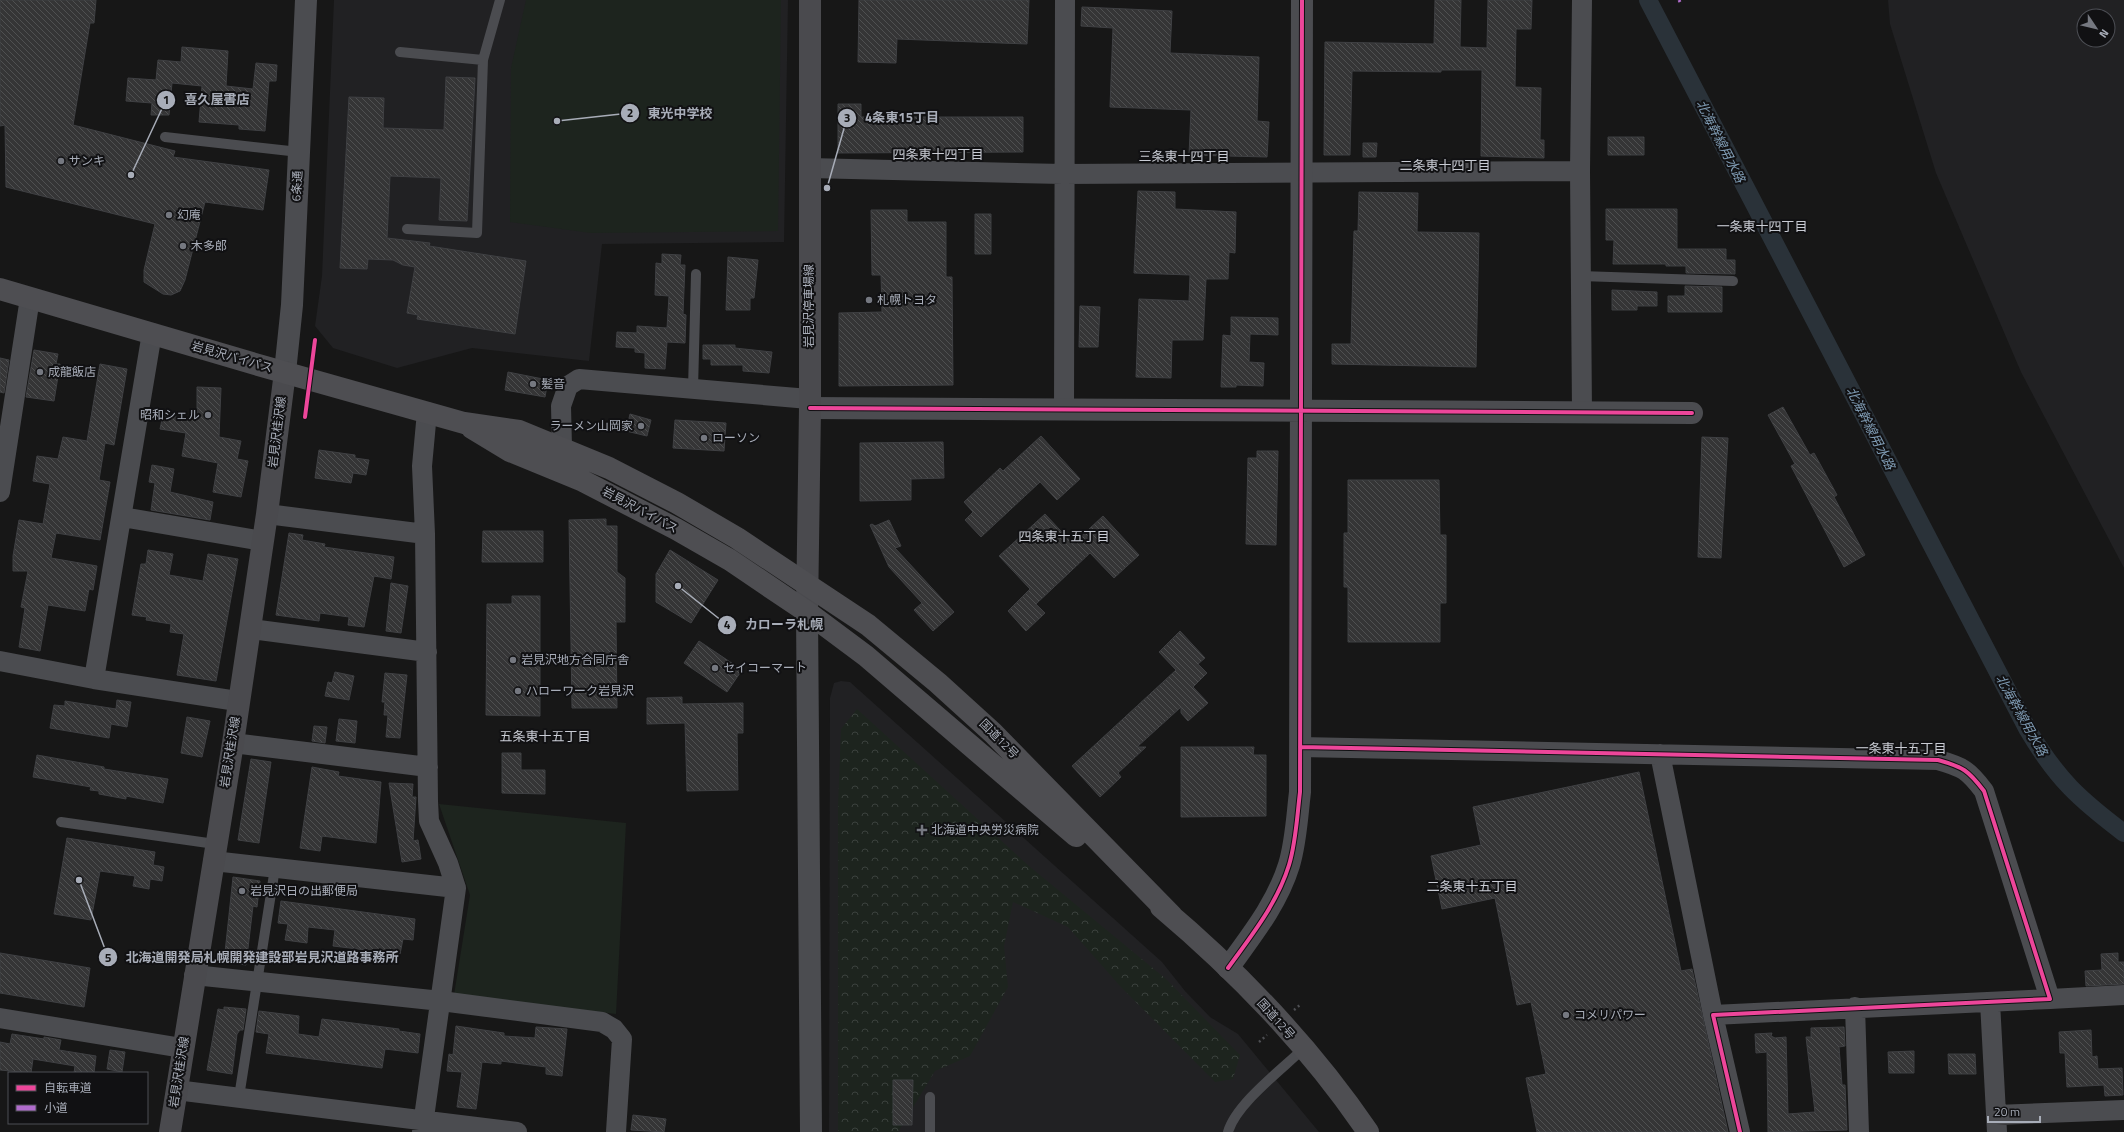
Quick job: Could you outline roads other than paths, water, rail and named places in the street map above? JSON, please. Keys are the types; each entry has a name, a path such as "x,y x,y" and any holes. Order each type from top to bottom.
{"highway":[{"name":"岩見沢バイパス","path":"0,289 464,423 519,431 562,447 609,468 677,503 737,538 806,584"},
{"name":"岩見沢バイパス","path":"464,423 510,451 581,480 676,529 730,560 807,612"},
{"name":"国道12号","path":"806,584 868,625 938,683 993,733 1172,916"},
{"name":"国道12号","path":"807,612 866,656 1172,916 1264,1004 1351,1108 1368,1132"}],"main road":[{"name":"岩見沢停車場線","path":"807,612 806,584 810,403 808,168 810,0"},
{"name":"岩見沢桂沢線","path":"170,1132 182,1048 251,629 285,372"}],"street":[{"name":"6条通","path":"285,372 292,305 306,0"},
{"path":"1064,408 1063,174 1065,0"},
{"path":"1228,968 1275,898 1289,866 1295,835 1300,792 1302,0"},
{"path":"1582,0 1580,171 1582,412"},
{"path":"808,168 1063,174 1580,171"},
{"path":"0,492 30,298"},
{"path":"94,679 152,333"},
{"path":"562,447 561,406 568,386 579,379 693,389 810,403 1064,408 1692,413"},
{"path":"422,1126 456,888 448,863 429,821 425,534 422,466 427,412"},
{"path":"267,514 425,534"},
{"path":"122,517 263,541"},
{"path":"807,612 811,1132"},
{"path":"251,629 427,652"},
{"path":"0,661 94,679 238,701"},
{"path":"232,743 428,767"},
{"path":"1300,747 1938,760 1961,767 1973,776 1984,791 2050,999"},
{"path":"1660,754 1713,1015 1740,1132"},
{"path":"214,853 275,868 456,888"},
{"path":"194,975 441,1001 602,1022 614,1029 622,1039 616,1132"},
{"path":"1713,1015 2124,995"},
{"path":"1990,1002 1996,1124 2124,1110"},
{"path":"1855,1007 1859,1132"},
{"path":"0,1018 182,1048"},
{"path":"176,1090 239,1097 422,1126 517,1132"}],"lane":[{"path":"407,229 477,233 483,60 500,0"},
{"path":"400,52 483,60"},
{"path":"165,137 299,152"},
{"path":"693,389 696,274"},
{"path":"1580,276 1733,281"},
{"path":"61,822 214,853"},
{"path":"239,1097 275,868"},
{"path":"1228,1132 1242,1106 1303,1049"},
{"path":"930,1097 930,1132"}],"waterway":[{"name":"北海幹線用水路","path":"1648,0 2028,730 2049,762 2070,787 2081,798 2124,833"}],"place":[{"name":"東光中学校","path":"557,121"},
{"name":"サンキ","path":"61,161"},
{"name":"喜久屋書店","path":"131,175"},
{"name":"4条東15丁目","path":"827,188"},
{"name":"幻庵","path":"169,215"},
{"name":"木多郎","path":"183,246"},
{"name":"札幌トヨタ","path":"869,300"},
{"name":"成龍飯店","path":"40,372"},
{"name":"髪音","path":"533,384"},
{"name":"昭和シェル","path":"208,415"},
{"name":"ラーメン山岡家","path":"641,426"},
{"name":"ローソン","path":"704,438"},
{"name":"カローラ札幌","path":"678,586"},
{"name":"岩見沢地方合同庁舎","path":"513,660"},
{"name":"セイコーマート","path":"715,668"},
{"name":"ハローワーク岩見沢","path":"518,691"},
{"name":"北海道中央労災病院","path":"922,830"},
{"name":"北海道開発局札幌開発建設部岩見沢道路事務所","path":"79,880"},
{"name":"岩見沢日の出郵便局","path":"242,891"},
{"name":"コメリパワー","path":"1566,1015"}],"district":[{"name":"四条東十四丁目","path":"938,154"},
{"name":"三条東十四丁目","path":"1184,156"},
{"name":"二条東十四丁目","path":"1445,165"},
{"name":"一条東十四丁目","path":"1762,226"},
{"name":"四条東十五丁目","path":"1064,536"},
{"name":"五条東十五丁目","path":"545,736"},
{"name":"一条東十五丁目","path":"1901,748"},
{"name":"二条東十五丁目","path":"1472,886"}]}
